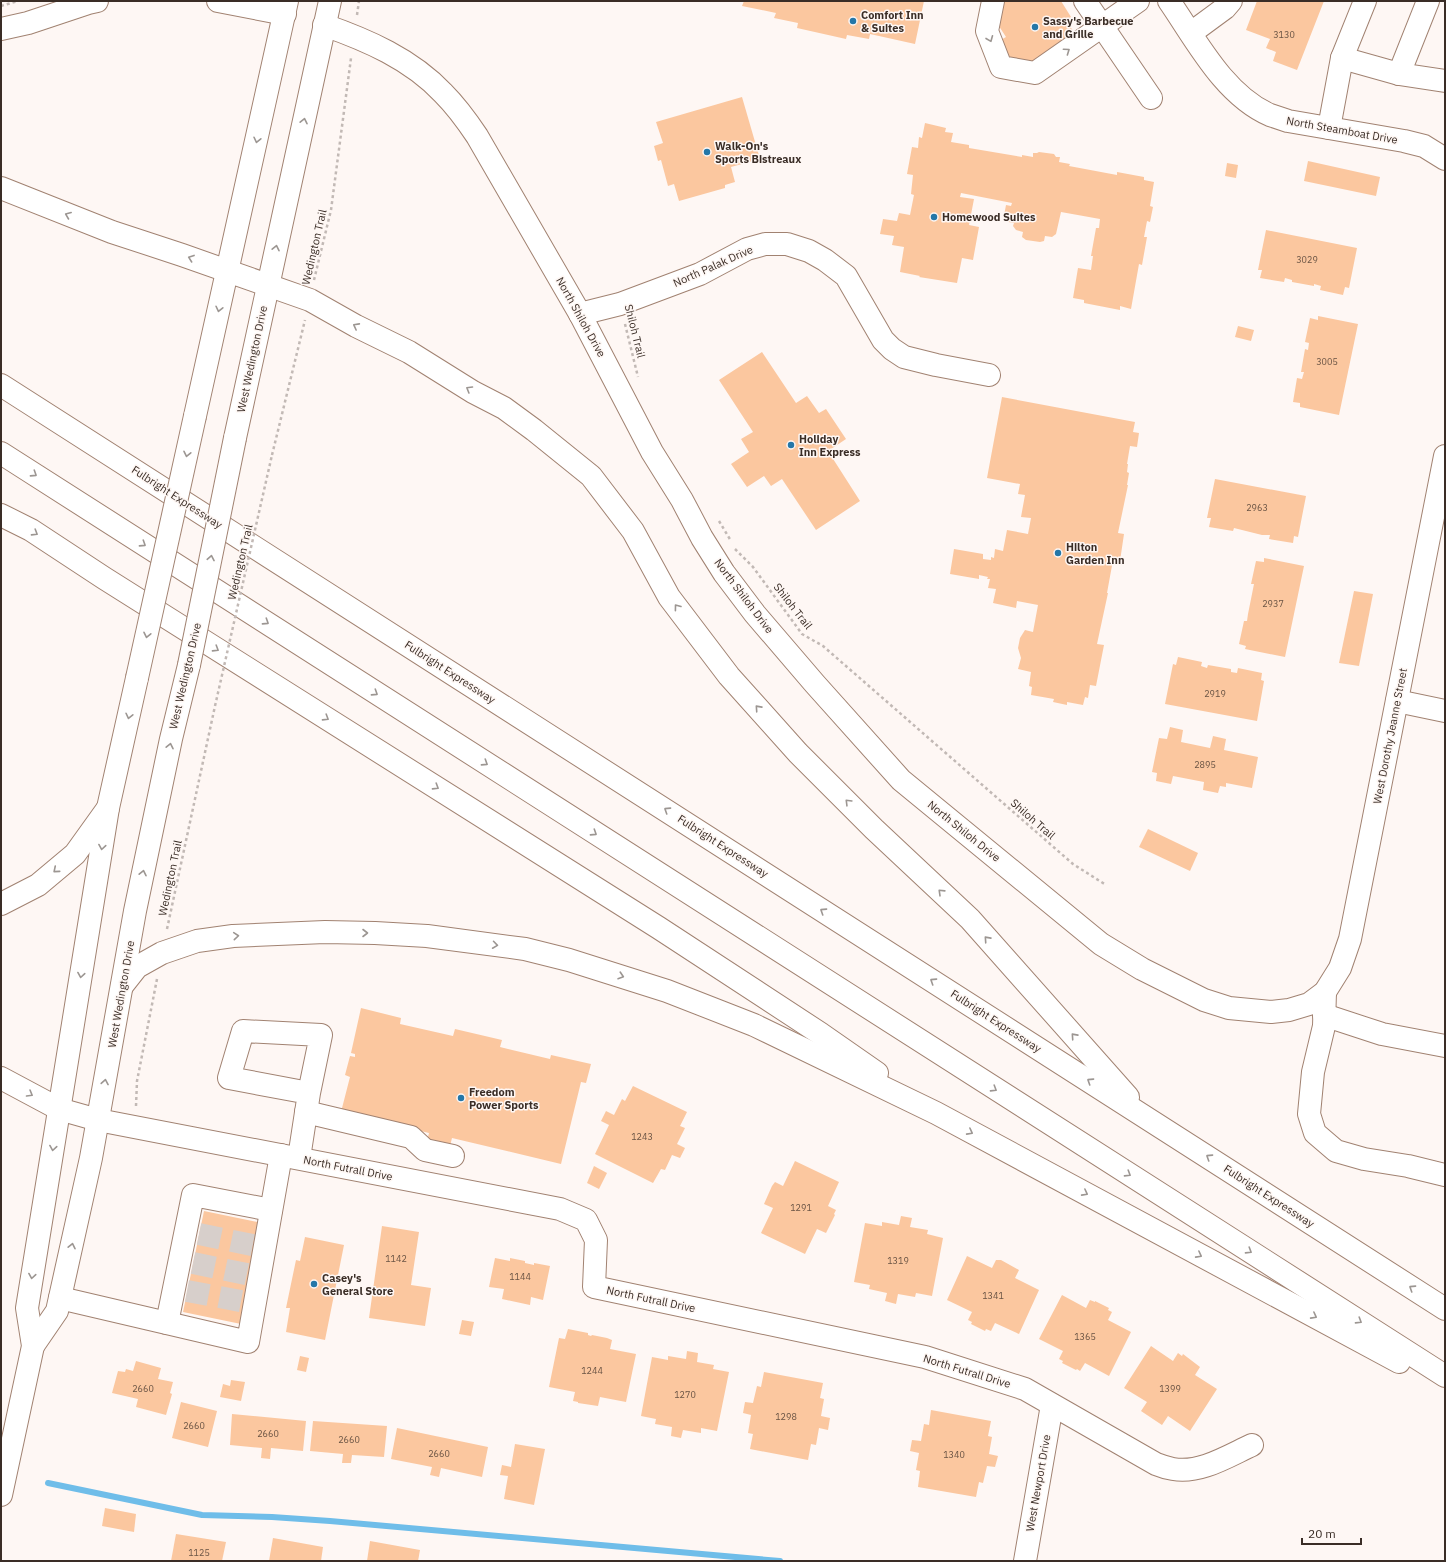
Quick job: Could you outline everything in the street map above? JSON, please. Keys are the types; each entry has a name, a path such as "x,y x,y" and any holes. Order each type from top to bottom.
{"main road":[{"path":"1,29 28,23 97,1"},
{"path":"218,1 286,8"},
{"name":"West Wedington Drive","path":"33,1346 57,1312 91,1158 135,911 168,754 189,665 235,438 330,1"},
{"path":"993,1 987,31 1001,67 1034,73 1138,1"},
{"path":"1085,1 1151,98"},
{"name":"North Steamboat Drive","path":"1169,1 1223,79 1239,94 1270,115 1288,121 1424,146 1445,159"},
{"path":"1191,33 1225,8 1231,1"},
{"path":"1329,128 1342,58 1365,1"},
{"path":"1399,74 1428,1"},
{"name":"West Wedington Drive","path":"1,1495 33,1346 27,1308 108,808 286,8"},
{"name":"North Shiloh Drive","path":"324,25 354,36 392,54 423,75 443,92 463,115 477,136 580,314 652,452 682,500 702,538 724,573 755,614 901,780 1102,944 1142,969 1204,1000 1229,1008 1271,1012 1319,1004"},
{"path":"1342,58 1399,74 1445,81"},
{"path":"1,188 112,232 310,300 356,326 409,352 473,392 504,408 591,476 633,531 669,597 729,676 798,753 874,829 970,919 1146,1117"},
{"name":"North Palak Drive","path":"580,314 620,304 700,274 747,249 765,244 787,244 809,251 825,260 846,276 883,340 892,349 904,356 936,365 989,375"},
{"name":"Fulbright Expressway","path":"1,385 1445,1309"},
{"path":"1,453 1445,1376"},
{"name":"West Dorothy Jeanne Street","path":"1319,1004 1340,968 1350,939 1445,456"},
{"path":"1,515 31,530 104,578 659,928 821,1034 936,1113"},
{"path":"1397,701 1445,711"},
{"path":"1,904 38,885 75,854 108,808"},
{"path":"122,986 137,967 162,952 197,941 233,936 325,932 427,936 525,949 569,960 667,991 754,1025 936,1113 1445,1387"},
{"path":"1319,1004 1382,1034 1445,1046"},
{"path":"1319,1004 1324,1026 1313,1072 1309,1114 1315,1133 1336,1151 1364,1159 1408,1166 1445,1175"},
{"name":"North Futrall Drive","path":"1,1078 59,1109 98,1120 560,1209 586,1220 596,1240 594,1287 924,1357 1025,1389 1156,1464 1174,1470 1194,1469 1252,1445"},
{"path":"60,1298 248,1342 250,1303 261,1247 271,1210 307,1103 411,1137 425,1150 453,1156"},
{"path":"168,1323 181,1290 192,1233 193,1195 271,1210"},
{"name":"West Newport Drive","path":"1025,1561 1052,1405"}],"path":[{"path":"1,6 18,1"},
{"name":"Wedington Trail","path":"135,1126 138,1081 162,952 215,706 272,455 331,210 359,1"},
{"name":"Shiloh Trail","path":"620,304 639,380"},
{"name":"Shiloh Trail","path":"717,519 736,550 753,567 802,634 823,646 1073,864 1106,885"}],"building":[{"name":"Comfort Inn & Suites","path":"744,1 924,1 915,44 870,34 869,39 847,35 846,39 797,28 798,23 774,18 776,13 742,6"},
{"name":"Sassy's Barbecue and Grille","path":"999,1 1061,1 1071,17 1066,20 1075,34 1026,66 1015,65 999,41 1006,37 995,20 1002,16 997,8"},
{"path":"1257,1 1324,1 1297,70 1273,61 1276,52 1266,48 1270,39 1246,30"},
{"name":"Walk-On's Sports Bistreaux","path":"742,97 760,159 731,167 735,182 725,185 725,188 679,201 674,184 668,186 661,160 658,161 654,146 663,143 656,122"},
{"name":"Homewood Suites","path":"925,123 946,128 945,132 953,133 951,142 969,145 969,148 1022,157 1022,155 1033,157 1033,153 1039,152 1054,154 1056,157 1060,157 1059,162 1070,164 1069,166 1117,175 1117,172 1144,177 1144,180 1154,182 1150,206 1153,207 1150,222 1147,221 1144,237 1147,237 1142,265 1139,264 1131,309 1120,306 1120,310 1084,303 1084,300 1073,298 1078,268 1091,270 1093,256 1091,256 1096,228 1099,228 1100,219 1061,212 1056,234 1052,237 1045,236 1044,241 1040,242 1026,240 1022,237 1023,232 1016,230 1013,226 1014,223 1003,221 1006,205 1011,206 1012,203 961,193 960,197 974,199 969,225 979,227 973,260 962,258 957,283 919,277 920,276 900,272 904,247 892,245 894,236 880,234 883,219 897,221 899,213 910,215 914,195 911,194 913,175 907,174 912,147 918,148 919,137 922,138"},
{"path":"1308,161 1380,177 1376,196 1304,181"},
{"path":"1227,163 1238,165 1236,178 1225,176"},
{"path":"1266,230 1357,248 1349,288 1345,287 1343,295 1320,290 1321,286 1292,282 1292,280 1285,278 1284,282 1260,278 1262,270 1258,270"},
{"path":"1318,316 1358,324 1339,415 1300,407 1300,403 1293,402 1297,378 1302,379 1304,372 1301,372 1305,349 1308,350 1309,343 1305,342 1310,318 1318,320"},
{"path":"1238,326 1254,330 1251,341 1235,337"},
{"name":"Holiday Inn Express","path":"762,352 796,403 807,396 819,413 826,409 846,439 828,451 860,501 816,530 782,479 771,486 764,476 747,487 731,464 749,452 741,439 753,432 719,380"},
{"name":"Hilton Garden Inn","path":"1002,397 1135,422 1133,432 1139,433 1137,447 1130,446 1127,464 1127,472 1129,473 1128,485 1118,533 1124,534 1120,561 1113,560 1108,593 1097,644 1104,645 1096,686 1090,685 1088,698 1085,697 1083,705 1067,702 1067,705 1053,702 1054,699 1031,695 1032,687 1029,686 1031,672 1018,669 1021,658 1018,648 1020,638 1025,630 1033,632 1038,605 1017,601 1016,608 993,603 996,589 988,588 990,579 987,579 988,577 979,575 979,579 950,574 954,549 983,554 983,559 991,560 991,557 994,558 995,549 1003,551 1007,530 1028,534 1031,518 1021,517 1025,495 1018,494 1020,484 987,478"},
{"path":"1215,479 1306,496 1298,537 1294,536 1293,543 1269,539 1270,535 1262,535 1234,528 1233,531 1209,527 1211,518 1207,518"},
{"path":"1264,558 1304,566 1285,657 1245,649 1246,646 1239,644 1244,621 1247,621 1254,584 1251,584 1256,561 1264,562"},
{"path":"1354,591 1373,594 1359,666 1339,663"},
{"path":"1178,657 1202,662 1201,666 1207,668 1208,665 1231,669 1231,672 1237,673 1238,668 1262,673 1261,680 1264,681 1257,721 1165,704 1173,664 1176,665"},
{"path":"1170,727 1183,730 1181,742 1210,748 1213,736 1226,739 1224,750 1258,757 1252,788 1226,783 1226,787 1220,786 1218,793 1203,790 1204,782 1173,776 1171,784 1156,781 1157,773 1152,772 1159,738 1167,739"},
{"path":"1148,829 1198,853 1190,871 1139,847"},
{"name":"Freedom Power Sports","path":"361,1008 401,1018 400,1024 453,1036 455,1029 502,1040 500,1047 550,1059 551,1055 591,1064 586,1083 581,1082 561,1164 452,1138 450,1146 427,1141 429,1133 341,1112 350,1077 345,1075 350,1056 355,1057 355,1054 351,1053"},
{"path":"633,1086 687,1112 680,1126 685,1128 677,1144 685,1148 680,1158 672,1155 665,1170 661,1169 653,1183 595,1154 609,1125 601,1121 606,1111 614,1115 622,1099 625,1101"},
{"path":"795,1161 839,1182 828,1206 836,1210 835,1215 826,1233 817,1229 805,1254 761,1233 773,1208 764,1204 772,1186 775,1182 783,1186"},
{"path":"594,1166 607,1173 599,1189 587,1183"},
{"path":"204,1211 262,1223 241,1324 183,1312"},
{"path":"901,1216 912,1218 910,1227 928,1230 927,1234 943,1238 932,1296 916,1293 915,1297 898,1294 896,1304 885,1301 887,1293 869,1289 870,1285 854,1282 865,1223 882,1226 882,1222 899,1225"},
{"path":"382,1226 419,1232 411,1285 431,1288 425,1326 369,1318"},
{"name":"Casey's General Store","path":"305,1237 344,1245 325,1340 286,1332 290,1308 286,1308 296,1260 300,1261"},
{"path":"967,1256 992,1268 996,1260 1001,1260 1019,1270 1015,1278 1039,1290 1019,1334 995,1323 991,1331 986,1329 985,1331 971,1324 972,1322 968,1320 972,1312 947,1300"},
{"path":"495,1258 510,1261 510,1258 525,1261 525,1263 534,1265 534,1263 550,1266 543,1300 531,1297 530,1305 502,1299 504,1289 489,1287"},
{"path":"1062,1295 1086,1308 1090,1300 1109,1308 1108,1310 1112,1312 1108,1320 1131,1332 1109,1376 1085,1363 1080,1371 1062,1363 1063,1361 1059,1359 1063,1351 1039,1339"},
{"path":"462,1320 474,1322 471,1336 459,1334"},
{"path":"568,1329 588,1333 588,1335 591,1336 607,1338 612,1340 610,1349 636,1354 626,1402 600,1397 598,1406 578,1403 573,1401 575,1392 549,1387 559,1338 565,1339"},
{"path":"1151,1346 1173,1361 1178,1353 1182,1356 1183,1354 1200,1367 1195,1375 1217,1389 1190,1431 1168,1416 1162,1425 1141,1411 1147,1402 1124,1388"},
{"path":"687,1351 698,1353 697,1362 714,1365 713,1369 729,1372 717,1431 701,1428 701,1433 683,1430 681,1438 671,1436 672,1427 655,1424 656,1419 641,1416 652,1357 668,1360 668,1356 686,1359"},
{"path":"300,1356 309,1358 306,1372 297,1370"},
{"path":"136,1361 161,1368 158,1379 173,1382 170,1393 172,1394 166,1415 136,1407 138,1399 112,1393 118,1371 125,1372 126,1369 133,1371"},
{"path":"764,1372 823,1383 820,1398 824,1399 821,1416 830,1418 828,1430 819,1428 816,1445 811,1444 808,1460 750,1449 753,1434 748,1433 751,1415 743,1413 745,1402 753,1403 757,1386 761,1387"},
{"path":"231,1380 245,1382 241,1401 220,1397 223,1384 230,1386"},
{"path":"181,1402 217,1411 208,1447 172,1438"},
{"path":"931,1410 991,1421 988,1436 992,1437 989,1454 998,1456 995,1467 987,1466 983,1483 979,1482 976,1497 918,1487 920,1471 916,1470 919,1453 910,1451 912,1440 921,1441 924,1424 929,1425"},
{"path":"232,1414 306,1421 303,1451 271,1448 270,1459 261,1458 262,1448 230,1445"},
{"path":"313,1421 387,1426 384,1457 352,1455 351,1463 342,1463 343,1454 310,1451"},
{"path":"397,1428 488,1447 482,1477 441,1468 439,1477 430,1475 432,1467 391,1459"},
{"path":"515,1444 545,1449 534,1505 504,1499 508,1476 500,1475 502,1465 511,1467"},
{"path":"105,1508 136,1514 134,1532 102,1526"},
{"path":"176,1534 226,1542 222,1561 171,1561"},
{"path":"273,1538 323,1547 321,1561 269,1561"},
{"path":"370,1541 420,1550 418,1561 367,1561"}],"waterway":[{"path":"48,1483 202,1515 272,1517 330,1521 780,1561"}],"tunnel":[{"path":"199,1234 257,1246"},
{"path":"193,1263 251,1275"},
{"path":"187,1291 246,1302"}],"place":[{"name":"Comfort Inn & Suites","path":"853,21"},
{"name":"Sassy's Barbecue and Grille","path":"1035,27"},
{"name":"Walk-On's Sports Bistreaux","path":"707,152"},
{"name":"Homewood Suites","path":"934,217"},
{"name":"Holiday Inn Express","path":"791,445"},
{"name":"Hilton Garden Inn","path":"1058,553"},
{"name":"Freedom Power Sports","path":"461,1098"},
{"name":"Casey's General Store","path":"314,1284"}]}
